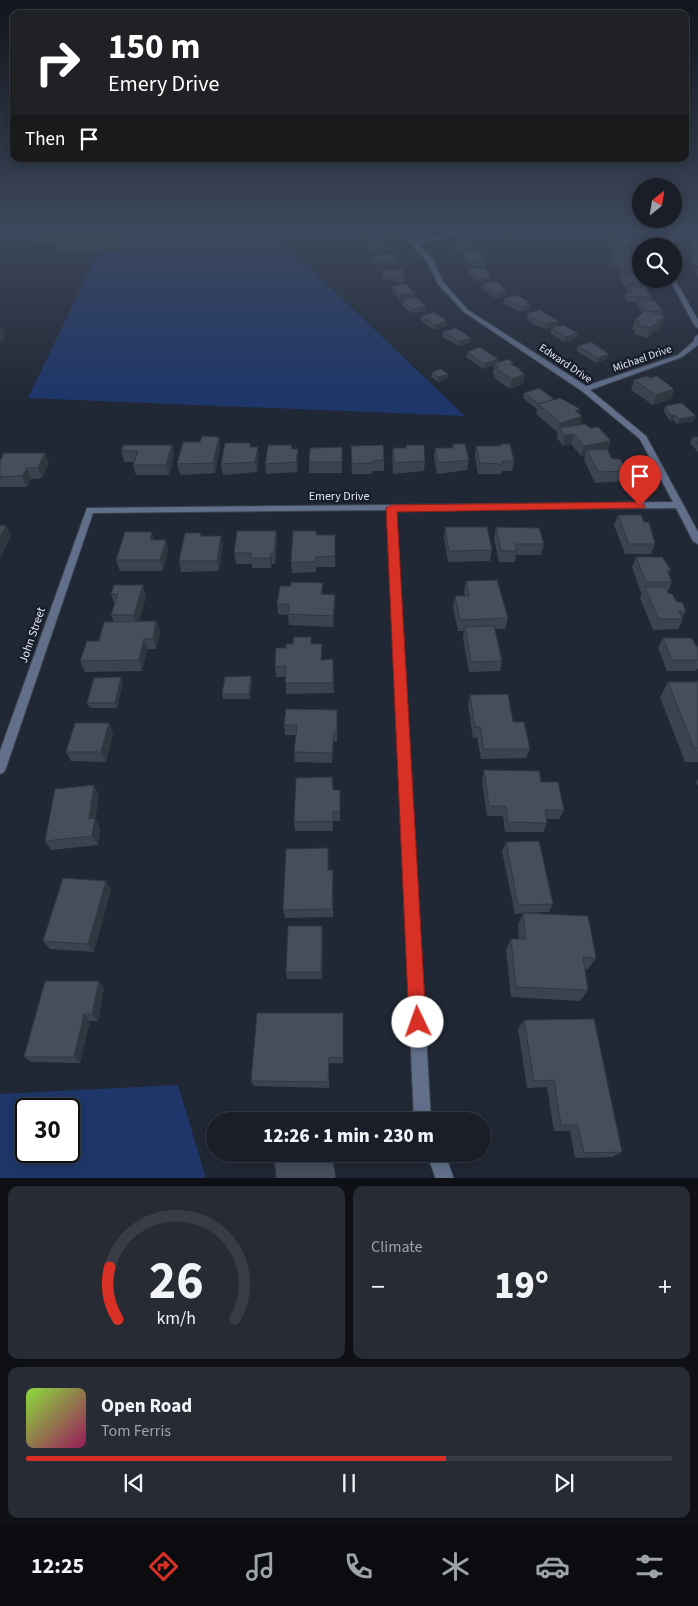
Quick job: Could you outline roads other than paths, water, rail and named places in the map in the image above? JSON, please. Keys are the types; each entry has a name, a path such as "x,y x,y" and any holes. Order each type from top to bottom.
{"street":[{"name":"Edward Drive","path":"443,286 466,312 585,389 642,438 698,541"},
{"path":"677,288 698,326"},
{"name":"Michael Drive","path":"585,389 680,356 697,342 698,337"},
{"name":"Emery Drive","path":"90,510 678,505"},
{"path":"391,508 423,1112"},
{"name":"John Street","path":"0,768 90,510"},
{"path":"439,1162 445,1178"}]}
